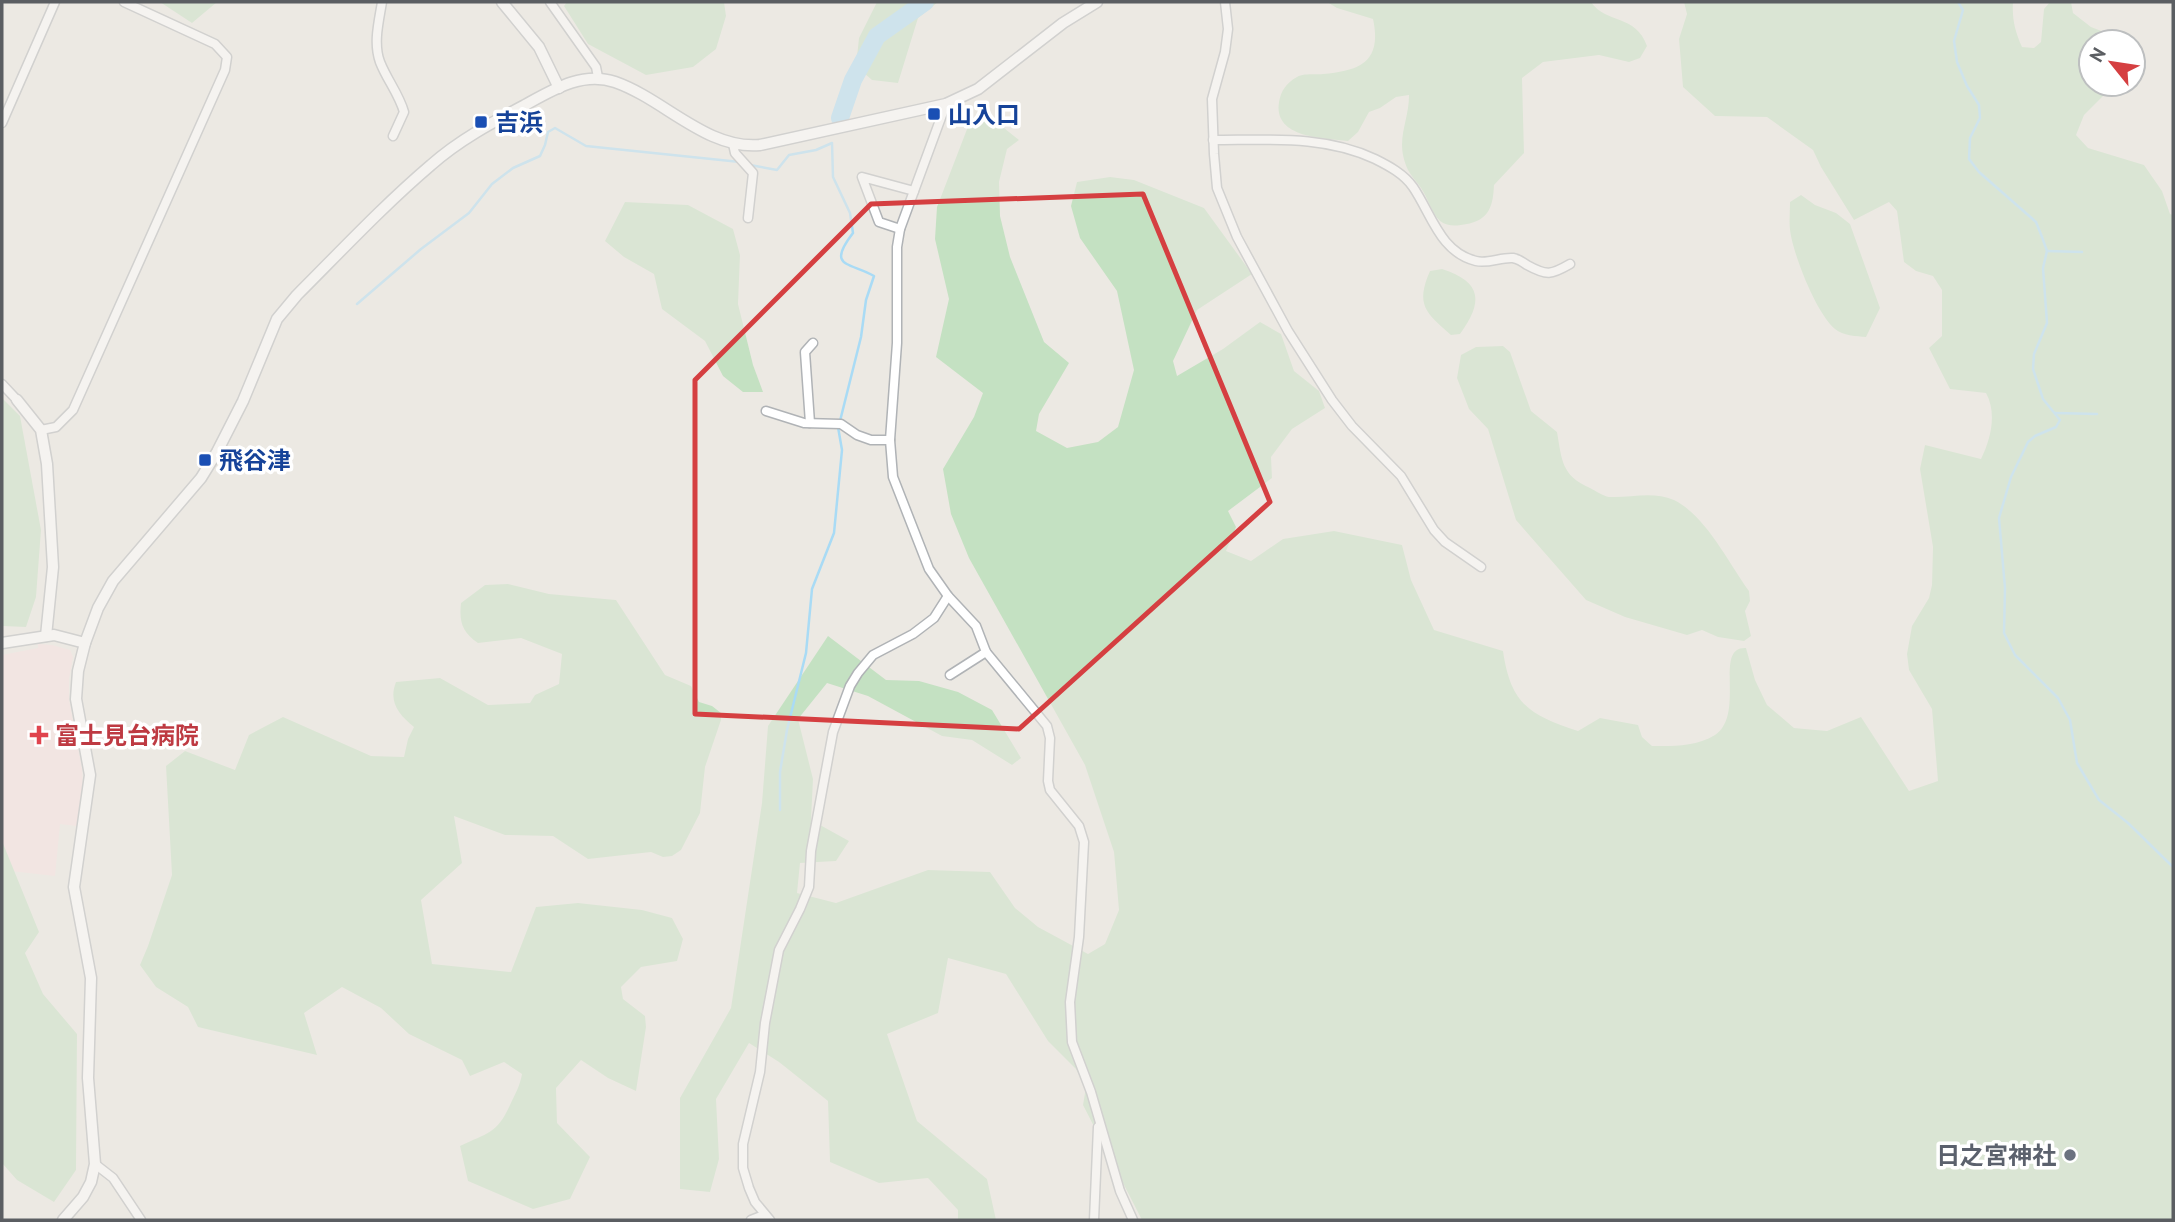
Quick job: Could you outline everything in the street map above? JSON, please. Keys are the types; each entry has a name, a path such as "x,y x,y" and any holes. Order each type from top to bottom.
{"street":[{"path":"2,123 55,2"},
{"path":"41,430 56,427 73,410 225,70 227,57 215,44 124,2"},
{"path":"382,2 377,40 380,62 400,98 404,112 393,136"},
{"path":"502,2 539,47 559,88"},
{"path":"550,2 596,67 598,77"},
{"path":"63,1220 83,1197 91,1182 95,1164 88,1078 91,978 74,887 90,775 76,699 78,671 85,643 113,581 201,478 217,452 243,401 277,319 297,295 432,164 478,131 574,81 598,77 633,89 713,136 733,144 760,145 946,104 978,89 1063,23 1097,2"},
{"path":"1225,2 1228,29 1225,52 1212,99 1213,140 1217,188 1237,237 1288,331 1332,400 1352,426 1401,476 1434,530 1445,542 1481,567"},
{"path":"946,104 900,229 897,247 897,343 890,440 893,477 929,569 948,596 976,626 986,652 1047,726 1050,738 1047,772 1050,790 1079,826 1084,842 1079,937 1070,1023 1072,1042 1091,1092 1120,1191 1133,1220"},
{"path":"1213,140 1323,141 1351,150 1399,172 1412,185 1443,240 1466,258 1480,263 1515,258 1540,272 1553,274 1570,264"},
{"path":"733,144 735,153 753,173 748,218"},
{"path":"900,229 879,222 862,177 914,191"},
{"path":"810,422 805,352 813,343"},
{"path":"2,384 41,430 47,464 53,566 46,636"},
{"path":"766,411 804,423 841,424 864,438 890,440"},
{"path":"751,1220 767,1218 755,1202 745,1178 743,1144 760,1072 765,1023 779,950 809,887 811,851 833,732 850,686 873,655 913,635 934,618 948,596"},
{"path":"2,643 54,635 85,643"},
{"path":"950,674 986,652"},
{"path":"1094,1220 1099,1121"},
{"path":"95,1164 113,1178 141,1220"}],"highlighted area":[{"path":"1143,194 1270,502 1019,729 695,714 695,380 871,204"}],"shaded area":[{"name":"富士見台病院","path":"38,644 70,650 73,657 69,700 82,769 83,789 77,826 60,824 55,876 2,870 2,655 38,648"}],"green space":[{"path":"160,2 217,2 192,23"},
{"path":"567,2 724,2 726,16 716,49 693,67 646,75 588,44 564,6"},
{"path":"877,2 938,2 918,18 898,83 872,80 856,66 859,38"},
{"path":"1327,2 1591,2 1605,14 1636,29 1647,46 1640,58 1629,62 1599,55 1543,62 1522,78 1524,153 1494,185 1490,208 1483,218 1470,223 1450,225 1437,217 1404,159 1402,140 1409,95 1396,97 1369,112 1358,132 1348,141 1302,134 1284,123 1279,114 1283,91 1297,77 1348,70 1366,61 1371,54 1375,33 1373,19 1337,8"},
{"path":"1684,2 2013,2 2014,25 2022,47 2034,48 2041,42 2044,9 2050,2 2071,2 2073,13 2094,28 2077,28 2077,98 2101,98 2084,115 2076,135 2088,148 2144,165 2162,191 2170,214 2173,215 2173,1220 1142,1220 1083,1105 1086,1087 1076,1069 1048,1041 1006,974 948,958 938,1013 887,1034 917,1121 987,1179 996,1220 958,1220 958,1210 928,1178 879,1183 830,1162 828,1101 779,1062 749,1043 716,1099 719,1159 710,1192 680,1189 680,1098 731,1008 762,803 768,726 828,636 886,680 919,681 958,692 992,710 1021,758 1012,765 972,740 942,736 868,696 827,683 798,719 813,779 811,820 849,841 836,861 800,863 797,893 836,903 928,870 990,872 1015,908 1038,927 1088,954 1105,944 1119,910 1114,852 1085,765 969,558 951,514 943,469 974,417 983,393 936,357 949,299 935,239 937,207 969,124 994,120 1019,140 1007,149 999,182 1000,216 1010,257 1044,342 1069,363 1039,414 1036,431 1067,448 1098,442 1118,427 1134,370 1117,291 1080,238 1071,206 1077,182 1110,177 1134,180 1204,208 1252,274 1197,310 1173,361 1177,376 1223,349 1260,322 1281,334 1294,371 1319,391 1325,408 1292,429 1271,457 1272,478 1228,511 1236,527 1226,551 1251,561 1283,539 1334,531 1402,545 1411,580 1434,630 1503,651 1511,684 1518,696 1535,713 1578,731 1600,718 1638,725 1642,737 1652,746 1692,744 1715,735 1724,725 1728,712 1732,658 1736,650 1746,648 1755,680 1767,705 1794,728 1827,731 1861,717 1909,791 1938,781 1932,709 1909,670 1907,654 1912,626 1929,598 1932,585 1933,547 1920,469 1925,445 1981,459 1991,426 1989,401 1986,393 1950,389 1929,348 1942,336 1942,290 1933,276 1916,271 1904,262 1897,211 1889,202 1854,220 1813,150 1767,117 1715,116 1683,87 1679,39 1687,14"},
{"path":"1801,195 1815,205 1836,213 1850,224 1880,308 1866,337 1835,329 1820,310 1807,282 1790,227 1790,202"},
{"path":"625,202 688,205 733,229 740,255 738,304 753,365 763,392 743,392 723,376 705,341 662,309 654,274 624,257 605,241"},
{"path":"1442,269 1465,280 1475,295 1473,313 1460,334 1451,335 1425,308 1423,292 1430,271"},
{"path":"1503,346 1510,352 1531,411 1557,432 1564,466 1573,478 1609,497 1650,495 1674,500 1686,507 1706,528 1749,591 1750,601 1745,611 1751,636 1744,641 1718,637 1702,630 1687,635 1625,617 1586,600 1516,520 1488,429 1469,409 1457,378 1461,355 1476,347"},
{"path":"2,398 20,416 41,530 36,597 26,627 2,626"},
{"path":"508,584 549,594 616,600 665,675 691,686 699,702 712,706 721,713 705,767 700,813 681,850 672,856 663,857 651,852 588,859 553,836 505,835 454,816 462,863 421,900 432,964 511,972 536,907 578,903 642,910 672,918 683,939 677,961 641,967 621,987 623,999 645,1016 646,1027 636,1091 608,1078 581,1060 556,1088 557,1123 590,1157 570,1199 533,1209 468,1181 460,1146 490,1132 505,1115 522,1074 504,1062 470,1076 462,1060 409,1034 381,1008 342,987 304,1013 317,1055 198,1027 188,1007 156,987 140,965 172,875 166,766 185,751 235,770 249,735 283,717 371,756 404,757 414,727 396,708 393,696 396,682 440,678 488,705 530,703 535,695 559,684 562,654 521,638 478,643 468,635 461,621 461,603 485,585"},
{"path":"2,841 39,932 25,953 43,994 77,1034 76,1170 54,1202 17,1180 2,1163"}],"waterway":[{"path":"840,118 853,80 877,36 925,2"},
{"path":"1958,2 1963,10 1954,41 1957,62 1979,105 1980,118 1970,138 1969,159 1979,172 2036,222 2047,251 2043,268 2047,323 2034,354 2033,369 2043,399 2060,420 2056,427 2028,442 2011,477 1999,518 2005,588 2004,633 2015,655 2058,698 2070,720 2077,763 2099,800 2128,823 2173,867"},
{"path":"357,304 421,249 469,213 492,184 513,168 540,156 548,132 555,128 586,146 740,162"},
{"path":"750,165 777,170 789,155 816,150 832,143 833,177 850,213 853,233 845,244 841,258 874,276 866,300 861,337 840,421"},
{"path":"2047,251 2082,252"},
{"path":"2055,413 2097,414"},
{"path":"780,810 780,772 787,730 806,653 812,589 834,533 842,450 838,427"}],"place":[{"name":"山入口","path":"934,114"},
{"name":"吉浜","path":"481,122"},
{"name":"飛谷津","path":"205,460"},
{"name":"富士見台病院","path":"39,735"},
{"name":"日之宮神社","path":"2070,1155"}]}
